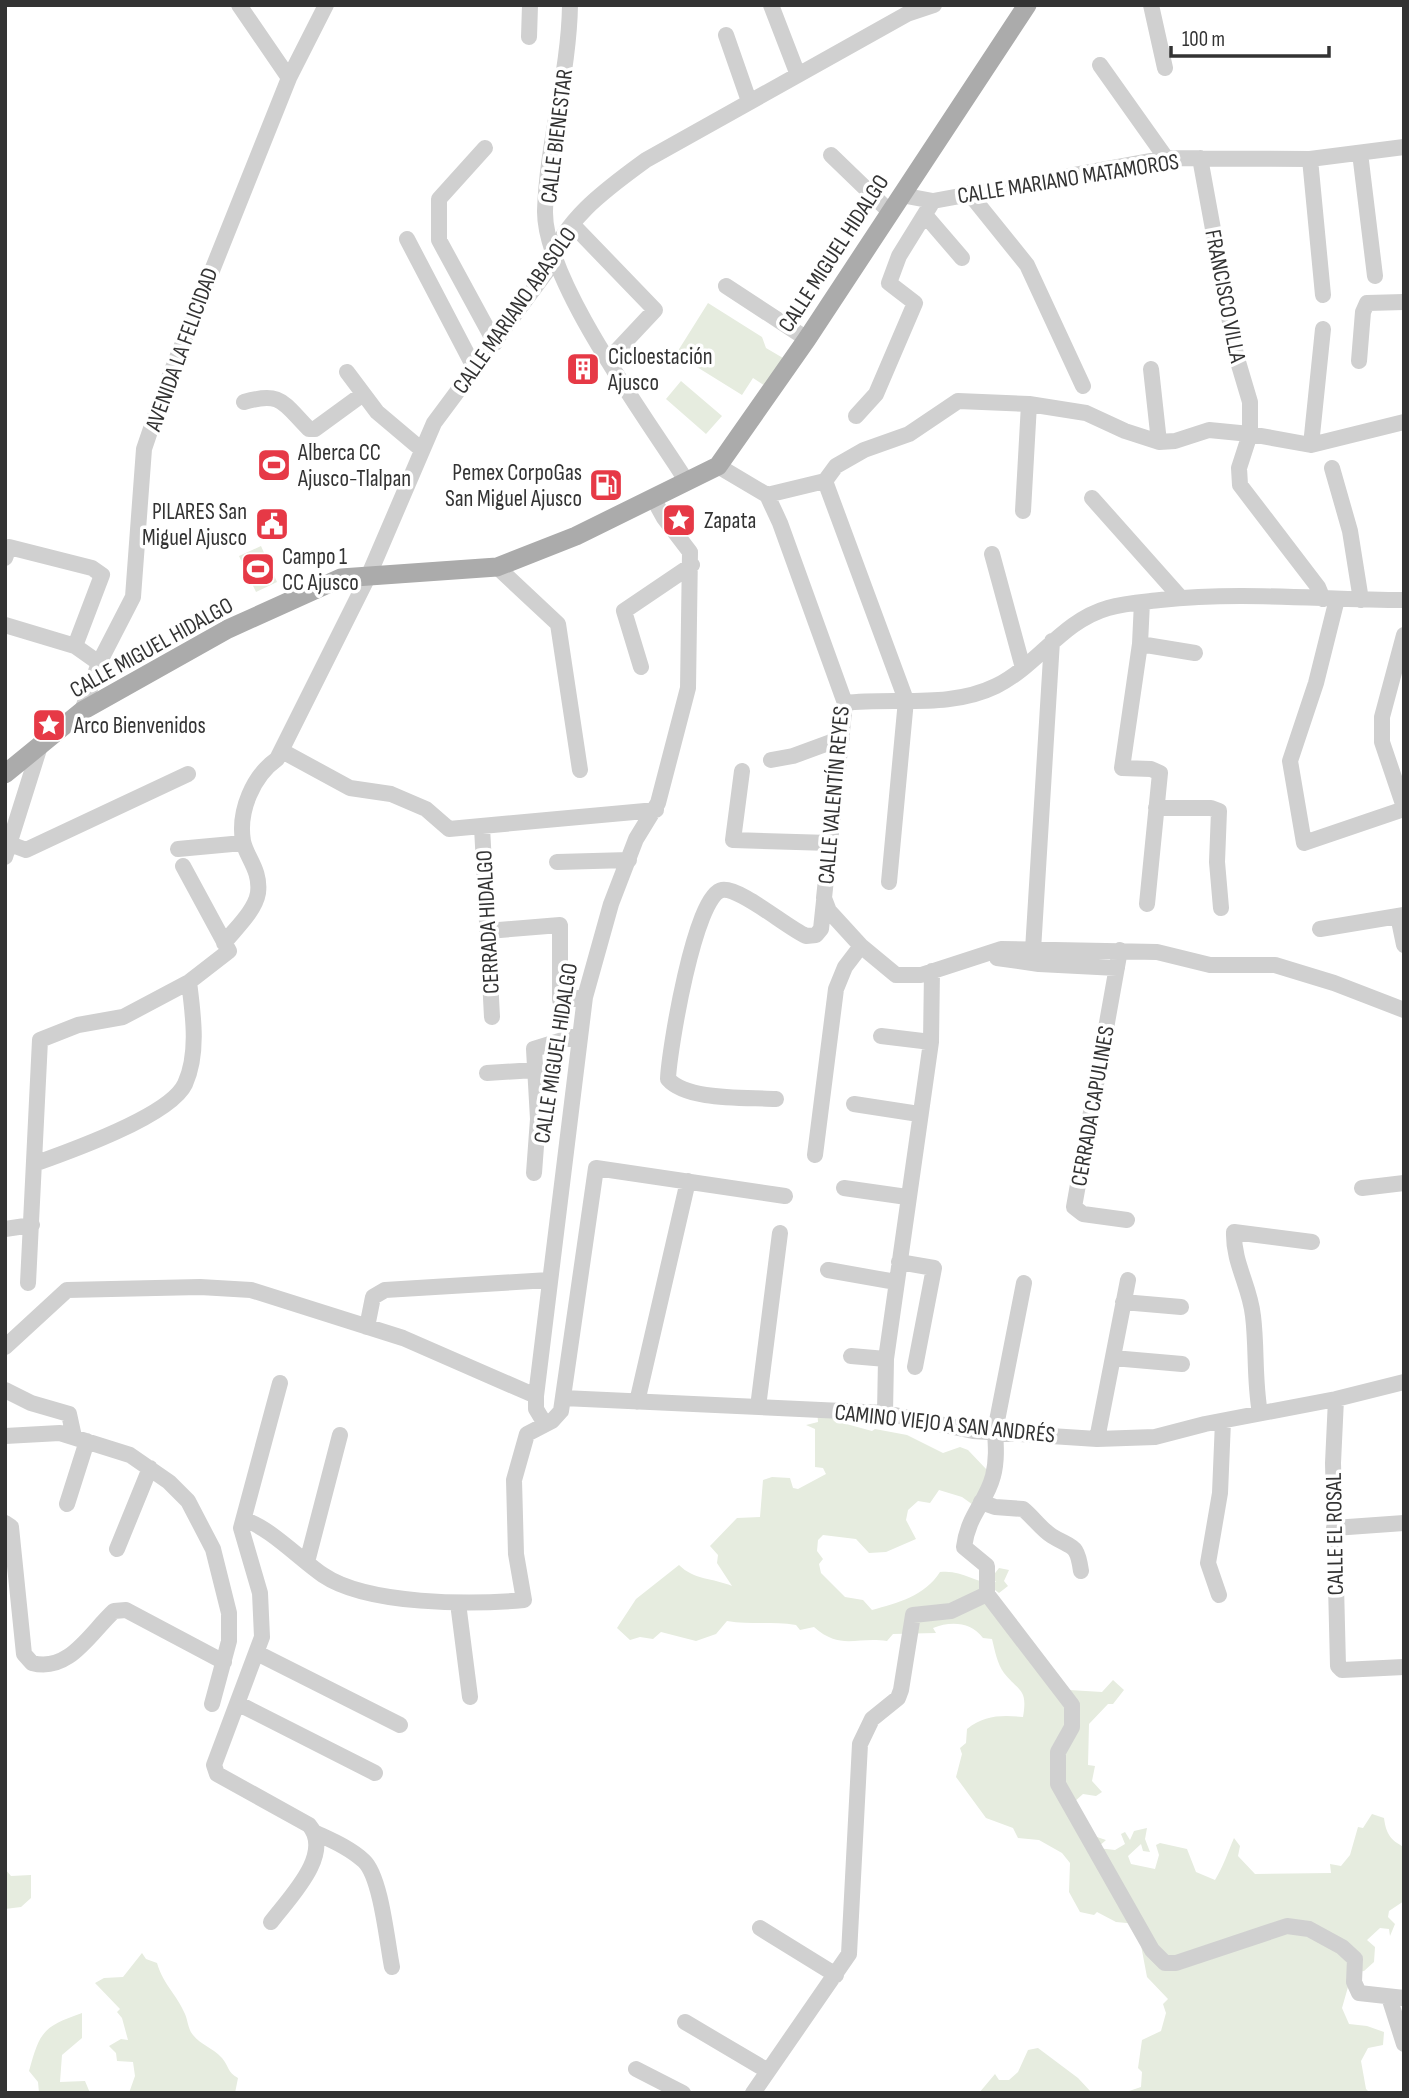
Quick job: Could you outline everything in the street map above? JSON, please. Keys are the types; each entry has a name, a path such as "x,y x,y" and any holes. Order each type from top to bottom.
{"main road":[{"name":"CALLE MIGUEL HIDALGO","path":"5,774 82,711 228,629 341,578 497,567 576,536 718,466 807,339 1027,5"}],"street":[{"path":"239,5 289,78"},
{"name":"AVENIDA LA FELICIDAD","path":"82,711 99,663 133,597 144,449 211,267 289,78 326,5"},
{"path":"528,37 530,5"},
{"name":"CALLE BIENESTAR","path":"570,5 569,43 545,211 553,249 573,300 687,482"},
{"path":"771,5 798,75"},
{"path":"1151,5 1166,68"},
{"name":"CALLE MARIANO ABASOLO","path":"243,843 244,814 261,771 277,759 282,751 369,577 434,423 547,271 553,249 572,224 614,183 646,160 749,101 925,7"},
{"path":"726,35 749,101"},
{"path":"1100,65 1166,158"},
{"name":"CALLE MARIANO MATAMOROS","path":"901,195 929,208 969,193 1166,158 1310,159 1404,147"},
{"path":"485,148 444,190 439,199 439,240 495,343"},
{"path":"1360,153 1375,276"},
{"path":"831,155 890,212"},
{"name":"FRANCISCO VILLA","path":"1200,158 1236,355 1250,402 1250,434 1239,468 1240,485 1330,599"},
{"path":"1310,159 1323,295"},
{"path":"969,193 1027,265 1083,386"},
{"path":"856,416 876,394 915,303 889,283 899,256 929,208 962,258"},
{"path":"572,224 655,310 609,359"},
{"path":"407,239 475,369"},
{"path":"726,286 807,339"},
{"path":"1359,361 1363,312 1367,303 1404,302"},
{"path":"1311,445 1323,329"},
{"path":"1151,369 1159,442"},
{"path":"347,372 377,412 422,450"},
{"path":"244,402 267,396 278,399 309,429 315,429 363,394"},
{"path":"718,466 767,495 825,481 836,466 864,450 909,434 958,401 1029,404 1086,412 1125,431 1159,442 1175,441 1209,430 1311,445 1404,422"},
{"path":"1023,511 1029,404"},
{"path":"1332,468 1350,531 1361,600"},
{"path":"825,481 906,700 889,882"},
{"name":"CALLE VALENTÍN REYES","path":"767,495 780,523 845,703 824,898 829,911 861,946 896,975 921,975 1001,949 1157,952 1210,965 1275,965 1334,983 1404,1010"},
{"name":"CALLE MIGUEL HIDALGO","path":"536,1396 585,997 611,904 636,839 656,810 672,759 688,688 692,565 684,542 664,518 653,498"},
{"path":"1092,498 1181,598"},
{"path":"5,558 9,547 92,568 102,575 75,646"},
{"path":"992,554 1023,668"},
{"path":"641,667 624,611 692,565"},
{"path":"497,567 558,624 580,770"},
{"path":"845,703 955,699 977,694 999,684 1023,668 1052,641 1088,615 1112,606 1248,593 1330,599 1404,600"},
{"path":"1330,599 1316,683 1290,761 1304,843 1404,808 1382,742 1382,717 1404,635"},
{"path":"1142,602 1140,644 1122,768 1158,770 1161,778 1147,904"},
{"path":"5,625 75,646 99,663"},
{"path":"1033,950 1052,641"},
{"path":"1140,644 1195,653"},
{"path":"771,760 793,756 842,738"},
{"path":"40,746 8,851 26,850 188,774"},
{"path":"282,751 349,788 391,794 417,805 434,814 449,829 656,810"},
{"path":"742,771 733,840 830,843"},
{"path":"1156,808 1211,808 1219,811 1217,862 1221,908"},
{"name":"CERRADA HIDALGO","path":"482,827 492,1017"},
{"path":"27,1283 40,1040 78,1025 124,1017 189,982 227,947 258,893 252,857 243,843 178,849"},
{"path":"557,862 629,860"},
{"path":"183,866 227,947"},
{"path":"776,1099 695,1094 676,1088 668,1079 695,938 709,900 715,892 724,889 737,894 806,936 816,936 821,929 824,898"},
{"path":"1320,929 1401,915 1404,945"},
{"path":"487,931 560,925 560,1000 585,997"},
{"path":"815,1155 836,989 845,967 861,946"},
{"name":"CERRADA CAPULINES","path":"1120,950 1074,1207 1083,1214 1127,1220"},
{"path":"974,956 1039,964 1117,968"},
{"path":"885,1413 886,1359 931,1042 932,971"},
{"path":"34,1164 128,1126 177,1095 185,1084 190,1065 193,1034 189,982"},
{"path":"534,1173 538,1119 534,1049 579,1035"},
{"path":"881,1035 931,1042"},
{"path":"487,1073 536,1070"},
{"path":"854,1104 919,1114"},
{"path":"244,1520 324,1576 348,1587 388,1596 458,1603 524,1600 516,1554 514,1480 527,1434 545,1424 561,1410 596,1168 785,1196"},
{"path":"637,1402 688,1181"},
{"path":"1362,1188 1404,1183"},
{"path":"844,1188 907,1197"},
{"path":"5,1229 32,1225"},
{"path":"1260,1413 1253,1358 1253,1315 1233,1250 1234,1232 1312,1242"},
{"path":"758,1407 780,1233"},
{"path":"899,1262 933,1268 915,1367"},
{"path":"828,1270 896,1282"},
{"path":"367,1327 373,1297 385,1290 549,1280"},
{"path":"1097,1439 1128,1280"},
{"path":"1024,1283 995,1431 997,1452 993,1478 966,1529 964,1547 987,1566 987,1594 1072,1706 1072,1727 1058,1752 1058,1784 1152,1950 1165,1963 1176,1963 1287,1926 1309,1929 1342,1947 1355,1959 1354,1982 1359,1993 1396,1998 1404,2044"},
{"path":"5,1347 67,1290 200,1287 251,1290 403,1338 536,1396 537,1409 545,1424"},
{"path":"1123,1302 1181,1307"},
{"path":"851,1356 886,1359"},
{"path":"1113,1358 1182,1364"},
{"name":"CAMINO VIEJO A SAN ANDRÉS","path":"563,1398 885,1413 960,1429 1097,1439 1155,1437 1404,1382"},
{"path":"280,1383 241,1528 260,1593 262,1637 258,1654 214,1765 216,1774 309,1825 316,1833 342,1845 366,1862 374,1879 392,1967"},
{"path":"5,1390 31,1402 69,1413 80,1439 66,1504"},
{"name":"CALLE EL ROSAL","path":"1335,1399 1334,1528 1339,1669 1404,1667"},
{"path":"1219,1595 1208,1563 1220,1493 1223,1421"},
{"path":"5,1436 60,1433 130,1455 150,1468 188,1501 213,1549 229,1613 224,1662 212,1704"},
{"path":"307,1562 340,1435"},
{"path":"117,1549 150,1468"},
{"path":"981,1502 995,1507 1023,1509 1050,1535 1069,1543 1078,1552 1081,1571"},
{"path":"5,1523 10,1527 14,1547 24,1654 32,1663 58,1664 74,1653 114,1611 126,1610 224,1662"},
{"path":"1334,1528 1404,1523"},
{"path":"754,2093 849,1954 860,1744 865,1729 883,1708 898,1698 913,1615 951,1611 987,1594"},
{"path":"458,1603 470,1697"},
{"path":"258,1654 400,1726"},
{"path":"239,1704 375,1773"},
{"path":"271,1922 314,1862 319,1843 316,1833"},
{"path":"760,1928 836,1975"},
{"path":"685,2022 768,2071"},
{"path":"636,2069 683,2093"}],"shaded area":[{"path":"708,303 762,337 766,348 783,358 765,386 753,378 742,395 676,354"},
{"path":"681,381 722,416 706,434 666,399"},
{"name":"Campo 1 CC Ajusco","path":"261,546 277,582 256,592 239,556"},
{"path":"817,1408 839,1422 872,1431 875,1429 907,1435 943,1453 960,1447 968,1450 987,1470 976,1507 962,1497 939,1490 930,1503 918,1501 908,1510 906,1520 916,1539 886,1552 869,1553 856,1539 823,1535 818,1540 817,1551 823,1559 819,1564 821,1573 845,1597 863,1600 872,1610 918,1593 940,1572 956,1573 989,1583 996,1582 992,1577 999,1568 1009,1570 1004,1581 1008,1586 999,1593 995,1590 991,1594 1069,1690 1102,1692 1113,1680 1124,1690 1113,1704 1108,1704 1089,1724 1088,1765 1095,1766 1092,1781 1102,1792 1096,1796 1083,1794 1073,1803 1091,1835 1106,1840 1097,1848 1115,1850 1125,1844 1121,1834 1125,1832 1130,1840 1134,1831 1147,1828 1145,1839 1150,1852 1143,1851 1141,1844 1128,1856 1131,1864 1155,1869 1159,1855 1156,1845 1160,1843 1187,1849 1196,1872 1215,1880 1234,1838 1240,1846 1238,1856 1255,1874 1331,1873 1330,1864 1341,1866 1350,1855 1358,1827 1363,1828 1372,1814 1384,1818 1390,1835 1404,1847 1404,1901 1389,1911 1388,1917 1395,1924 1390,1936 1389,1929 1380,1928 1367,1940 1375,1947 1374,1962 1364,1971 1352,1973 1342,2008 1349,2024 1384,2032 1383,2045 1368,2048 1361,2061 1366,2089 1370,2093 1123,2093 1141,2087 1142,2072 1138,2068 1142,2040 1161,2031 1166,2013 1163,2004 1168,1999 1147,1977 1137,1924 1116,1922 1097,1912 1094,1915 1080,1912 1069,1892 1070,1863 1062,1853 1039,1840 1018,1838 1013,1828 986,1818 956,1777 962,1754 960,1748 966,1743 967,1729 973,1724 994,1717 1023,1717 1023,1695 1002,1669 992,1639 983,1638 973,1629 960,1624 933,1628 936,1633 893,1634 887,1641 841,1641 814,1627 800,1630 796,1625 778,1623 727,1621 716,1634 696,1641 661,1632 653,1639 640,1637 630,1640 617,1628 636,1599 679,1565 697,1576 732,1586 717,1563 718,1555 710,1546 737,1518 760,1517 763,1480 772,1477 790,1478 793,1488 798,1489 826,1474 823,1468 815,1467 815,1429 806,1425 818,1422"},
{"path":"5,1869 11,1876 31,1875 31,1898 21,1907 5,1909"},
{"path":"142,1953 146,1959 157,1963 163,1978 182,2007 193,2035 218,2055 238,2078 235,2093 129,2093 135,2076 133,2062 117,2061 116,2053 109,2046 121,2039 128,2040 122,2018 117,2012 120,2009 95,1983 104,1978 123,1977"},
{"path":"82,2013 82,2038 62,2055 60,2082 85,2081 90,2093 39,2093 38,2082 29,2071 40,2039 58,2022"},
{"path":"1038,2048 1078,2078 1092,2093 979,2093 995,2074 999,2080 1009,2080 1018,2072 1028,2050"}],"place":[{"name":"Cicloestación Ajusco","path":"583,369"},
{"name":"Alberca CC Ajusco-Tlalpan","path":"274,465"},
{"name":"Pemex CorpoGas San Miguel Ajusco","path":"606,485"},
{"name":"Zapata","path":"679,520"},
{"name":"PILARES San Miguel Ajusco","path":"272,524"},
{"name":"Campo 1 CC Ajusco","path":"258,569"},
{"name":"Arco Bienvenidos","path":"49,725"}]}
